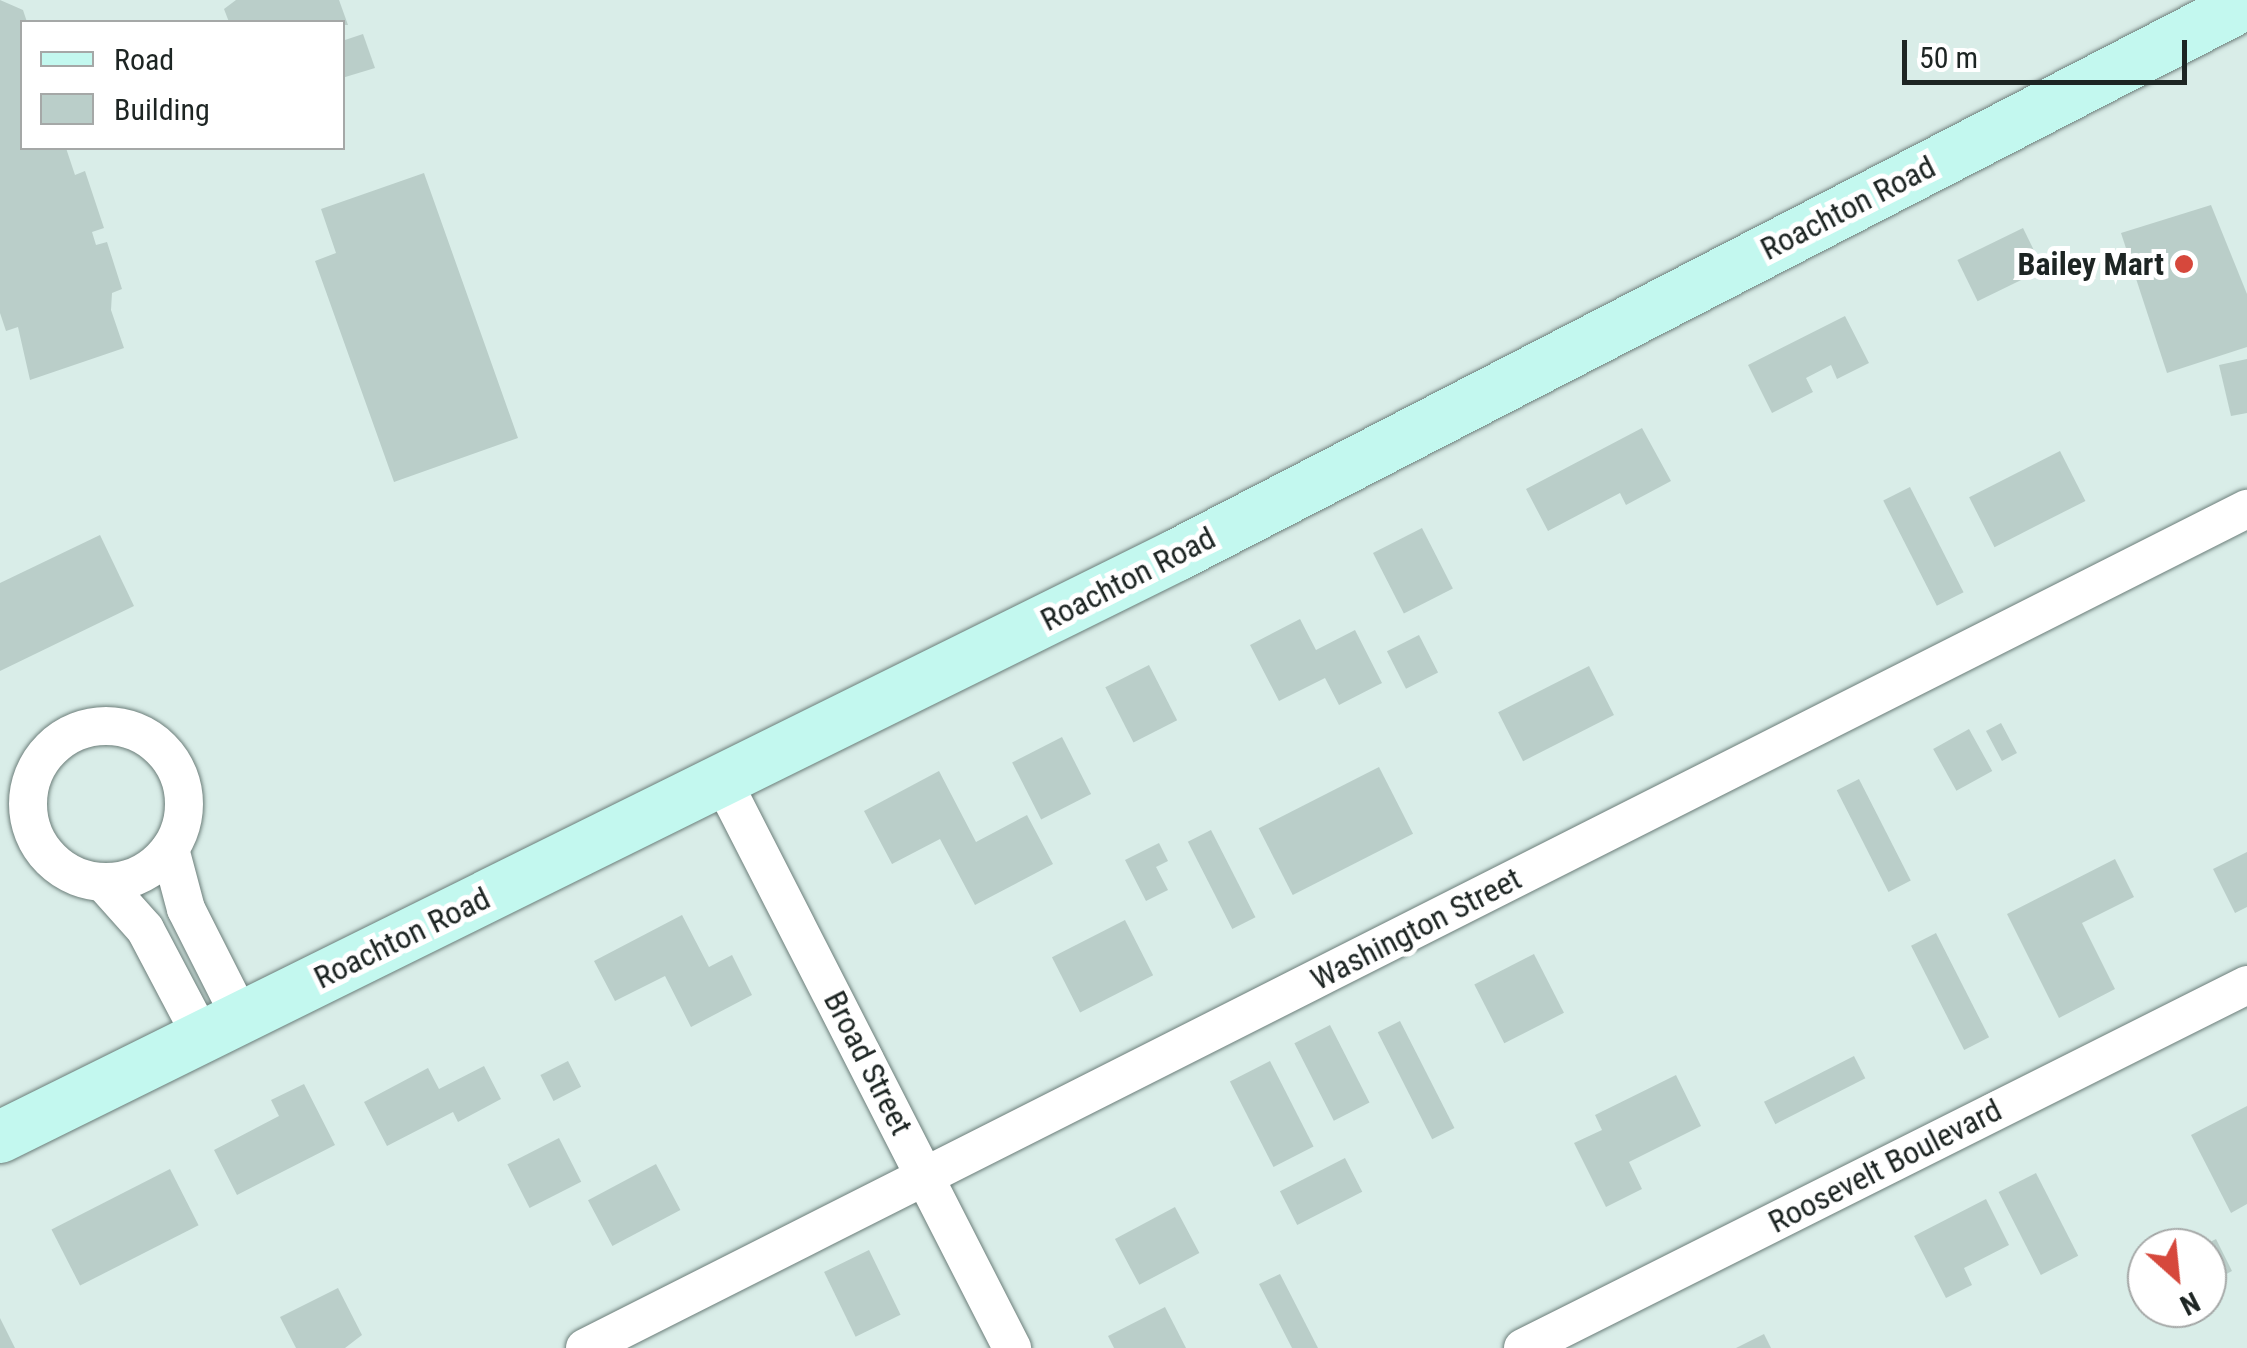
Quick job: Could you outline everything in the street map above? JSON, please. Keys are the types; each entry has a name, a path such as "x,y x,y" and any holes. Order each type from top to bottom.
{"street":[{"name":"Roachton Road","path":"0,1137 1195,546 2247,4"},
{"name":"Washington Street","path":"585,1348 2247,509"},
{"path":"82,729 136,731 175,766 184,808 170,849 221,1028 145,928 103,882 54,862 29,815 40,763 82,729"},
{"name":"Broad Street","path":"722,780 1012,1348"},
{"path":"103,882 129,878 170,849"},
{"name":"Roosevelt Boulevard","path":"1524,1348 2247,985"}],"building":[{"path":"0,0 23,10 26,20 20,20 20,150 67,150 75,175 85,171 104,228 92,232 96,245 107,242 122,289 112,293 111,310 124,348 30,380 18,327 6,331 0,313"},
{"path":"236,0 339,0 348,25 345,20 228,20 224,9"},
{"path":"363,34 375,68 345,77 345,40"},
{"path":"424,173 518,438 394,482 315,261 336,253 321,209"},
{"name":"Bailey Mart","path":"2211,205 2247,294 2247,347 2167,373 2121,233"},
{"path":"2023,228 2043,269 1978,301 1957,260"},
{"path":"1845,316 1869,363 1837,379 1831,365 1806,378 1813,392 1772,413 1748,365"},
{"path":"2247,359 2247,413 2231,416 2219,365"},
{"path":"1642,428 1671,481 1626,505 1620,493 1548,531 1526,489"},
{"path":"2060,451 2085,501 1995,547 1969,497"},
{"path":"1910,487 1964,592 1937,606 1883,501"},
{"path":"1422,528 1453,589 1404,614 1373,553"},
{"path":"100,535 134,606 0,671 0,583"},
{"path":"1300,619 1316,650 1355,630 1382,683 1339,705 1325,678 1279,701 1250,645"},
{"path":"1419,635 1438,672 1406,689 1387,651"},
{"path":"1149,665 1177,720 1133,742 1105,687"},
{"path":"1589,666 1614,715 1523,761 1498,712"},
{"path":"2001,723 2017,753 2002,761 1986,731"},
{"path":"1969,729 1992,771 1956,791 1933,749"},
{"path":"1062,737 1091,794 1041,819 1012,762"},
{"path":"1379,767 1413,834 1293,895 1259,828"},
{"path":"939,771 976,842 1027,815 1053,864 975,905 940,839 892,864 864,811"},
{"path":"1859,779 1911,881 1888,892 1837,790"},
{"path":"1211,830 1255,917 1232,929 1188,842"},
{"path":"1159,843 1168,861 1156,867 1168,890 1146,901 1125,860"},
{"path":"2247,852 2247,907 2235,913 2213,869"},
{"path":"2115,859 2134,897 2082,923 2115,989 2059,1018 2007,914"},
{"path":"682,915 709,967 732,955 752,995 691,1027 665,976 615,1001 594,961"},
{"path":"1125,920 1153,975 1080,1012 1052,957"},
{"path":"1936,933 1989,1037 1964,1050 1911,946"},
{"path":"1534,954 1564,1013 1504,1043 1474,984"},
{"path":"1400,1021 1454,1128 1432,1139 1378,1032"},
{"path":"1330,1025 1369,1103 1334,1121 1294,1043"},
{"path":"1854,1056 1865,1078 1775,1124 1764,1102"},
{"path":"568,1061 581,1087 554,1101 540,1075"},
{"path":"1270,1061 1314,1147 1273,1167 1230,1081"},
{"path":"484,1066 501,1099 458,1122 453,1112 387,1146 364,1102 428,1068 439,1089"},
{"path":"1676,1075 1701,1126 1629,1162 1642,1189 1606,1207 1574,1143 1602,1130 1595,1115"},
{"path":"304,1084 335,1145 237,1195 214,1150 279,1116 271,1100"},
{"path":"2247,1106 2247,1204 2231,1213 2191,1135"},
{"path":"559,1138 581,1182 530,1208 507,1164"},
{"path":"1345,1158 1362,1192 1297,1225 1280,1191"},
{"path":"656,1164 680,1210 612,1246 588,1200"},
{"path":"170,1169 199,1225 80,1286 51,1229"},
{"path":"2036,1173 2078,1256 2041,1275 1999,1192"},
{"path":"1986,1199 2009,1245 1964,1268 1972,1285 1946,1298 1914,1236"},
{"path":"1175,1207 1199,1253 1139,1285 1115,1239"},
{"path":"869,1250 901,1315 856,1337 824,1272"},
{"path":"1280,1274 1318,1348 1292,1348 1259,1284"},
{"path":"338,1288 362,1335 345,1348 296,1348 280,1317"},
{"path":"1165,1307 1186,1348 1114,1348 1108,1336"},
{"path":"0,1318 15,1348 0,1348"},
{"path":"1764,1334 1771,1348 1736,1348"}],"place":[{"name":"Bailey Mart","path":"2184,264"}]}
